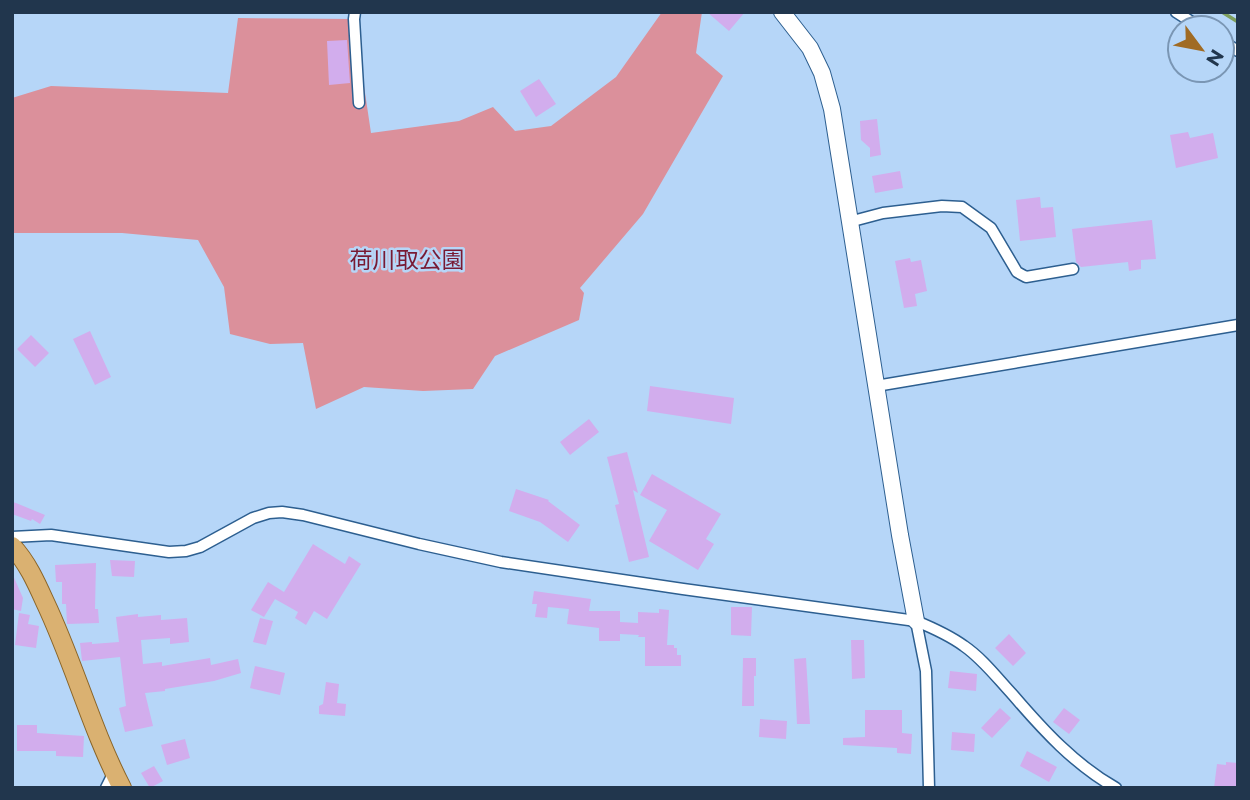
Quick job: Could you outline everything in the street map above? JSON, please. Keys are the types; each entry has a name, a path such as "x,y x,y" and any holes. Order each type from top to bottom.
{"main road":[{"path":"12,546 37,583 54,619 114,783"}],"street":[{"path":"355,12 359,103"},
{"path":"782,12 810,48 822,74 832,109 900,536 926,671 929,788"},
{"path":"849,222 883,213 942,206 962,207 991,228 1017,272 1026,277 1073,269"},
{"path":"876,386 1238,326"},
{"path":"12,537 51,535 169,552 186,551 200,547 254,518 282,512 501,562 916,621 965,646 996,675 1046,732 1095,775 1116,788"}],"green space":[{"name":"荷川取公園","path":"662,12 702,12 696,53 723,76 643,214 580,288 584,293 579,320 495,356 473,389 423,391 364,387 316,409 303,343 270,344 230,334 224,287 198,240 122,233 12,233 12,98 51,86 228,93 238,18 354,19 371,133 459,121 493,107 515,131 551,126 616,77"}],"building":[{"path":"707,12 745,12 729,31"},
{"path":"347,40 350,83 329,85 327,41"},
{"path":"539,79 556,104 536,117 520,91"},
{"path":"877,119 881,155 870,157 870,148 861,140 860,121"},
{"path":"1188,132 1190,138 1213,133 1218,158 1176,168 1170,135"},
{"path":"900,171 903,188 875,193 872,176"},
{"path":"1040,197 1041,208 1053,207 1056,237 1020,241 1016,200"},
{"path":"1152,220 1156,259 1141,260 1141,269 1129,271 1128,262 1081,267 1076,262 1072,229"},
{"path":"910,258 911,262 921,260 927,291 915,294 917,306 904,308 895,261"},
{"path":"90,331 111,377 95,385 73,339"},
{"path":"31,335 49,353 35,367 17,349"},
{"path":"650,386 734,398 731,424 647,411"},
{"path":"589,419 599,432 570,455 560,442"},
{"path":"627,452 638,493 633,490 649,557 629,562 615,505 619,504 607,457"},
{"path":"652,474 721,514 706,539 714,544 698,570 649,541 667,510 640,495"},
{"path":"516,489 549,500 580,525 568,542 540,522 509,511"},
{"path":"12,502 45,515 40,524 12,514"},
{"path":"313,544 345,564 349,556 361,564 327,619 314,611 306,625 295,618 298,612 275,599 264,617 251,610 268,582 284,592"},
{"path":"110,560 135,561 134,577 112,576"},
{"path":"96,563 95,609 98,609 99,623 67,624 66,604 62,604 62,582 56,582 55,565"},
{"path":"12,573 23,598 21,611 12,609"},
{"path":"534,591 591,599 589,611 620,611 620,622 638,623 638,612 659,613 659,609 669,610 667,645 677,648 677,655 681,655 681,666 645,666 645,637 620,634 620,641 599,641 599,628 567,624 569,609 548,607 547,618 535,617 537,604 532,604"},
{"path":"731,607 752,607 751,636 731,635"},
{"path":"19,613 30,615 28,624 39,626 36,648 15,645"},
{"path":"138,614 138,617 161,615 161,620 187,618 189,642 170,644 170,638 141,640 143,664 162,662 162,666 210,658 211,665 238,659 241,673 214,681 145,693 153,726 125,732 119,708 126,706 120,657 82,661 80,643 119,642 116,617"},
{"path":"260,618 273,621 266,645 253,642"},
{"path":"1009,634 1026,653 1013,666 995,648"},
{"path":"851,640 864,640 865,678 852,679"},
{"path":"743,658 756,658 754,706 742,706"},
{"path":"806,658 810,724 797,724 794,659"},
{"path":"255,666 285,673 280,695 250,688"},
{"path":"950,671 977,674 976,691 948,688"},
{"path":"326,682 339,684 337,703 346,704 345,716 319,714"},
{"path":"1000,708 1011,718 992,738 981,728"},
{"path":"1064,708 1080,720 1069,734 1053,722"},
{"path":"865,710 902,710 902,733 912,734 911,754 897,753 897,748 843,745 843,738 865,737"},
{"path":"760,719 787,721 786,739 759,737"},
{"path":"17,725 37,725 37,733 84,736 83,757 56,756 56,751 17,751"},
{"path":"952,732 975,734 974,752 951,750"},
{"path":"185,739 190,758 167,765 161,745"},
{"path":"1027,751 1057,767 1049,782 1020,766"},
{"path":"1226,762 1238,763 1236,788 1214,788 1217,764 1226,765"},
{"path":"154,766 163,781 150,788 141,773"}],"waterway":[{"path":"1222,12 1238,22"}]}
